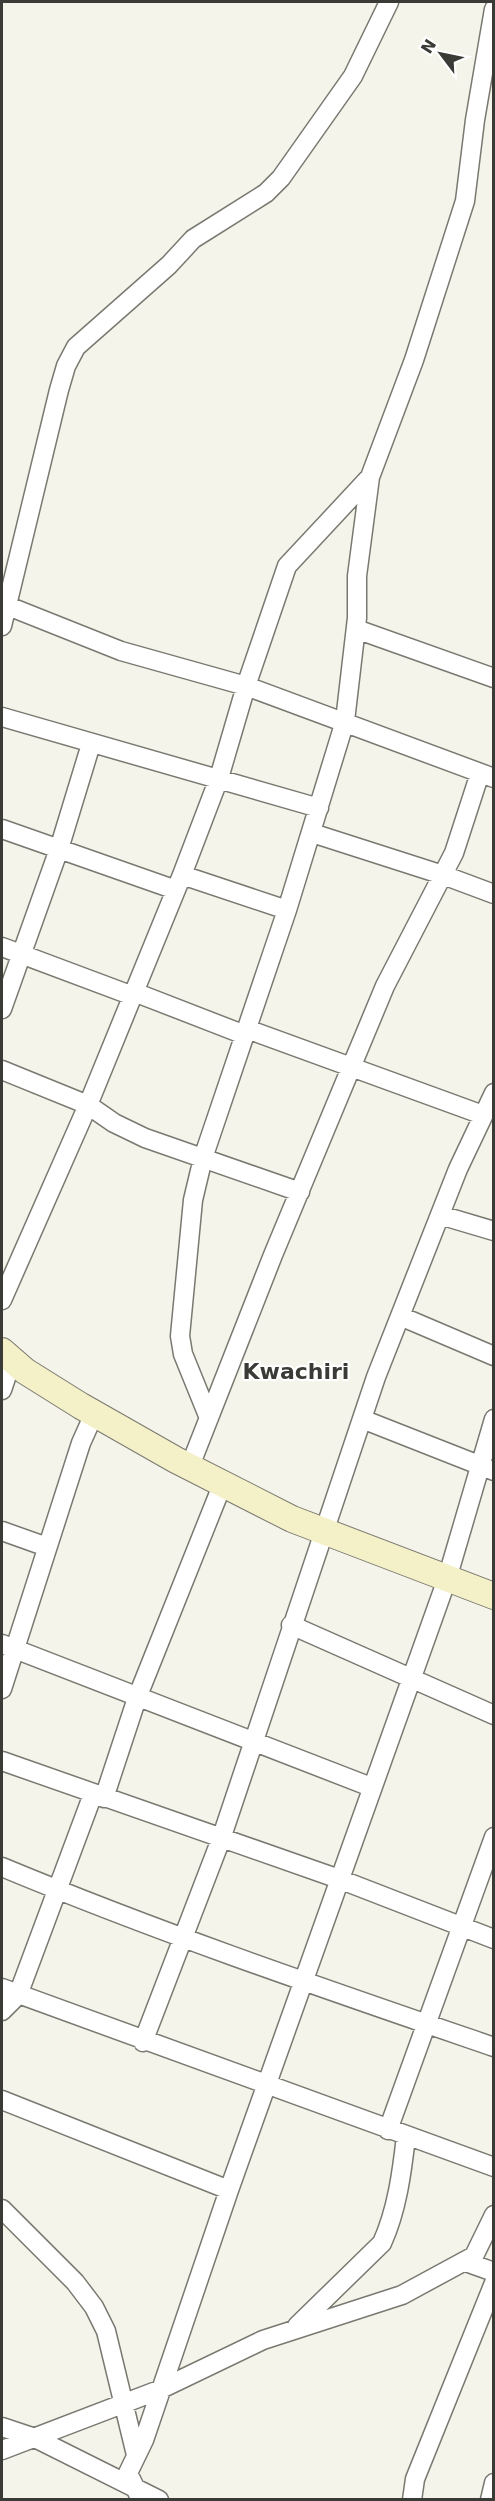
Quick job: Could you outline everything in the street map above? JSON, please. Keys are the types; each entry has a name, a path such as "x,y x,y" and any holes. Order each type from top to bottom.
{"street":[{"path":"2,626 6,599 42,453 66,366 76,347 169,266 193,239 266,193 282,178 353,76 389,2"},
{"path":"209,1418 183,1354 180,1336 193,1200 203,1158 287,910 345,722 356,629 357,576 370,477 414,360 465,201 475,120 494,9"},
{"path":"2,1300 88,1105 179,883 219,778 246,686 292,559 370,477"},
{"path":"6,599 121,651 246,686 487,775 454,853 385,986 190,1466"},
{"path":"356,629 494,678"},
{"path":"2,717 319,808"},
{"path":"2,1009 59,849 91,744"},
{"path":"2,829 59,849 179,883 287,910"},
{"path":"312,833 443,875 494,894"},
{"path":"2,947 483,1115"},
{"path":"2,1070 88,1105 114,1123 145,1138 300,1192"},
{"path":"143,2042 221,1839 291,1625 400,1316 440,1215 494,1093"},
{"path":"440,1215 494,1231"},
{"path":"400,1316 494,1356"},
{"path":"2,1390 7,1355"},
{"path":"7,1355 25,1371 94,1414 223,1483 324,1532 494,1596"},
{"path":"2,1689 8,1647 47,1547 94,1414"},
{"path":"362,1419 486,1468"},
{"path":"138,2493 128,2473 144,2440 159,2390 229,2190 486,1468 494,1419"},
{"path":"2,2011 98,1796 223,1483"},
{"path":"2,1531 47,1547"},
{"path":"291,1625 494,1715"},
{"path":"8,1647 371,1787"},
{"path":"2,1761 339,1879 494,1939"},
{"path":"388,2130 494,1837"},
{"path":"2,1867 109,1912 183,1937 303,1983 494,2047"},
{"path":"10,1991 143,2042 494,2167"},
{"path":"2,2100 229,2190"},
{"path":"291,2331 382,2243 392,2217 406,2136"},
{"path":"2,2209 75,2282 94,2307 106,2331 136,2455"},
{"path":"2,2450 159,2390 250,2345 402,2295 466,2262 480,2248 494,2215"},
{"path":"466,2262 494,2272"},
{"path":"412,2499 415,2479 494,2283"},
{"path":"2,2427 35,2438 138,2493 159,2499"},
{"path":"490,2499 494,2483"}],"district":[{"name":"Kwachiri","path":"296,1371"}]}
